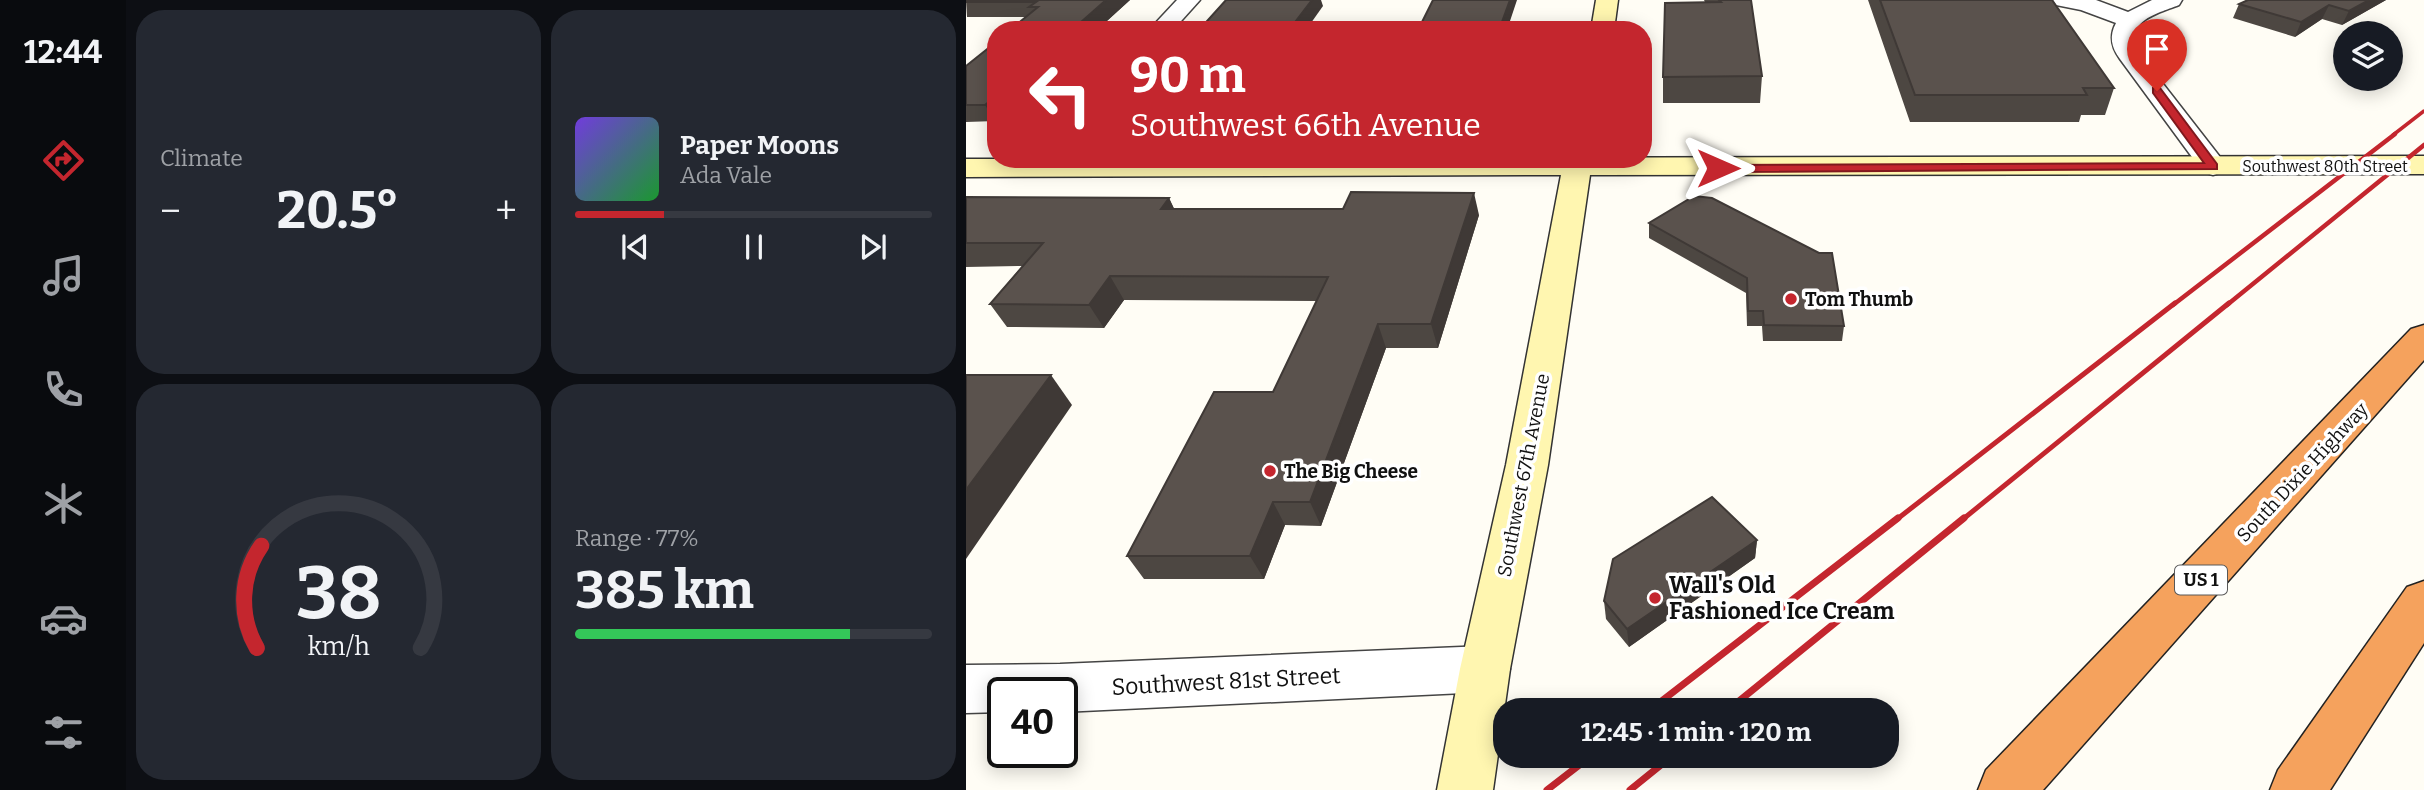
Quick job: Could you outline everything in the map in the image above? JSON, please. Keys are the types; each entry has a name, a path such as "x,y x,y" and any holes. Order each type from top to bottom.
{"highway":[{"name":"South Dixie Highway","path":"2006,790 2424,337"},
{"path":"2298,790 2424,602"}],"street":[{"path":"1169,21 1189,0"},
{"path":"1604,21 1607,0"},
{"path":"2064,0 2086,4 2130,20"},
{"path":"2171,0 2130,20 2122,31 2122,43 2213,166"},
{"name":"Southwest 80th Street","path":"1652,164 2424,165"},
{"name":"Southwest 80th Street","path":"966,168 987,167"},
{"name":"Southwest 67th Avenue","path":"1465,790 1485,670 1527,465 1576,168"},
{"name":"Southwest 81st Street","path":"966,689 1060,688 1485,670"}],"building":[{"path":"1106,0 1082,21 1021,21 1038,7 1029,7 1036,2 966,2"},
{"path":"1226,0 1312,0 1296,21 1207,21"},
{"path":"1433,0 1510,0 1502,21 1422,21"},
{"path":"1719,0 1751,0 1762,76 1663,77 1665,3 1721,2"},
{"path":"1880,0 2052,0 2114,88 2083,88 2087,95 1915,95"},
{"path":"2248,0 2369,0 2349,11 2329,5 2301,22 2239,4"},
{"path":"987,49 985,105 966,105 966,66"},
{"path":"1351,192 1474,193 1431,324 1378,324 1310,502 1273,502 1250,556 1127,556 1214,392 1273,392 1328,277 1110,276 1089,305 990,304 1043,243 966,243 966,197 1169,198 1161,209 1343,209"},
{"path":"1694,196 1712,198 1819,253 1832,253 1844,326 1764,325 1763,311 1748,311 1747,278 1649,223"},
{"path":"966,375 1051,375 966,490"},
{"name":"Wall's Old Fashioned Ice Cream","path":"1712,497 1757,540 1627,629 1604,601 1613,559"}],"railway":[{"path":"2393,135 2424,111"},
{"path":"2173,305 2395,134"},
{"path":"2227,305 2424,145"},
{"path":"1896,520 2175,303"},
{"path":"1962,520 2229,303"},
{"path":"1666,698 1898,518"},
{"path":"1743,698 1964,518"},
{"path":"1547,790 1575,768"},
{"path":"1630,790 1657,768"}],"place":[{"name":"Tom Thumb","path":"1791,299"},
{"name":"The Big Cheese","path":"1270,471"},
{"name":"Wall's Old Fashioned Ice Cream","path":"1655,598"}],"route":[{"path":"1718,168 2213,166 2157,91"}]}
